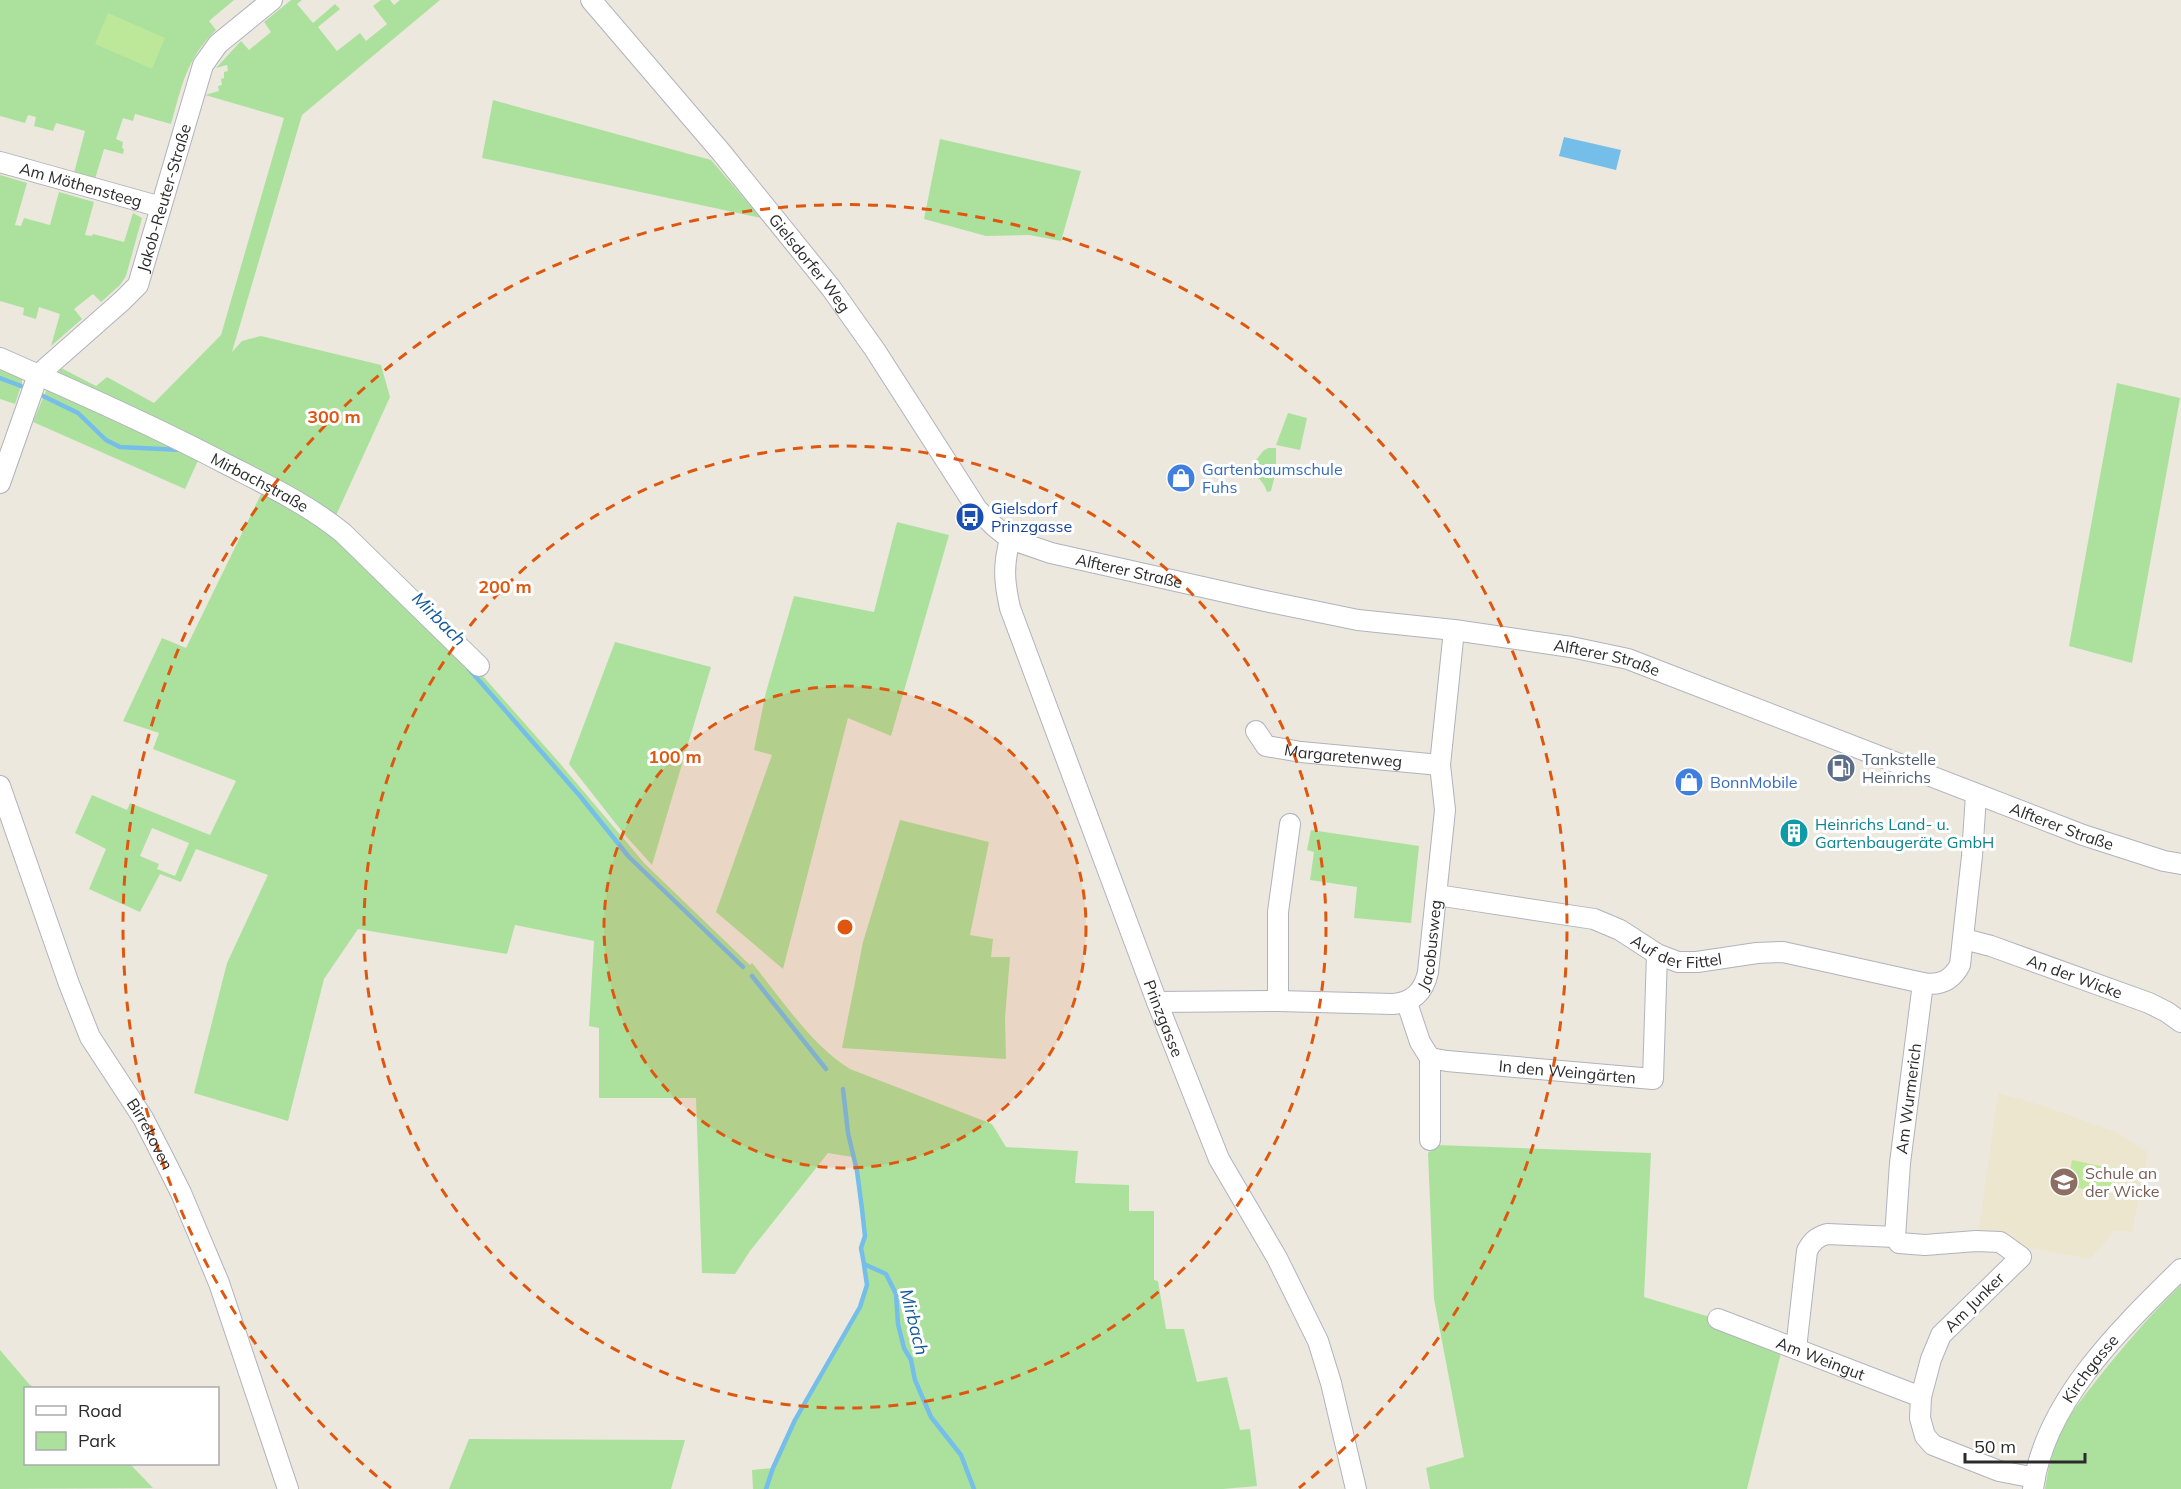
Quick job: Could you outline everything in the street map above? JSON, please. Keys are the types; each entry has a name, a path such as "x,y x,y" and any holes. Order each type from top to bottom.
{"street":[{"name":"Jakob-Reuter-Straße","path":"0,483 38,375 134,290 141,278 203,65 218,44 272,0"},
{"name":"Gielsdorfer Weg","path":"591,0 721,152 831,288 875,350 978,509 994,526 1010,538"},
{"name":"Am Möthensteeg","path":"0,162 161,207"},
{"name":"Mirbachstraße","path":"0,358 125,413 266,485 323,518 343,533 479,666"},
{"name":"Alfterer Straße","path":"1010,538 1051,553 1358,620 1454,630 1571,647 1628,659 1734,698 1976,795 2083,835 2164,861 2181,864"},
{"name":"Prinzgasse","path":"1010,538 1005,559 1004,580 1010,608 1157,1002 1219,1159 1277,1258 1318,1341 1331,1383 1356,1489"},
{"name":"Jacobusweg","path":"1157,1002 1278,1001 1393,1004 1407,1003 1416,996 1427,979 1437,895 1445,810 1440,765 1454,630"},
{"name":"Margaretenweg","path":"1256,732 1266,746 1301,752 1440,765"},
{"name":"Birrekoven","path":"0,786 69,984 90,1037 143,1118 182,1193 219,1283 288,1489"},
{"path":"1923,983 1932,984 1951,978 1960,965 1976,795"},
{"path":"1278,1001 1278,912 1290,824"},
{"name":"Auf der Fittel","path":"1437,895 1594,919 1620,930 1658,954 1678,962 1697,962 1757,952 1783,952 1923,983"},
{"name":"An der Wicke","path":"1964,939 1991,946 2149,1003 2181,1022"},
{"name":"In den Weingärten","path":"1430,1058 1653,1079 1658,954"},
{"name":"Am Wurmerich","path":"1895,1237 1900,1163 1923,983"},
{"path":"1407,1003 1420,1042 1430,1058 1430,1140"},
{"path":"1796,1349 1807,1251 1812,1242 1819,1236 1827,1234 1895,1237"},
{"name":"Am Junker","path":"1895,1237 1899,1243 1926,1245 1976,1240 2000,1242 2021,1257 1941,1335 1931,1359 1922,1397 1921,1421 1929,1443 2034,1484"},
{"name":"Kirchgasse","path":"2034,1484 2047,1434 2072,1391 2128,1324 2181,1269"},
{"name":"Am Weingut","path":"1718,1320 1922,1397"}],"shaded area":[{"name":"Schule an der Wicke","path":"1998,1093 2041,1105 2116,1132 2148,1152 2132,1232 2115,1231 2090,1259 2029,1248 1978,1235"}],"green space":[{"path":"0,0 234,0 209,21 216,30 191,62 171,124 135,114 133,121 123,118 116,139 123,142 123,154 104,149 95,179 74,173 85,131 56,123 53,131 34,126 36,117 28,115 25,123 0,116"},
{"path":"291,0 302,0 297,4 313,23 335,4 340,9 318,27 337,51 360,33 366,41 387,24 373,6 381,0 390,0 394,5 400,0 440,0 302,115 232,352 242,341 261,336 381,365 390,397 333,522 60,375 59,371 61,368 96,386 107,377 154,403 221,335 284,118 205,95 219,91 218,86 222,85 221,79 224,78 224,72 228,71 227,65 216,68 241,41 249,50 271,32 264,22"},
{"path":"108,13 165,38 152,69 95,44"},
{"path":"493,100 711,160 761,218 482,158"},
{"path":"940,139 1081,171 1061,241 1029,235 986,236 924,219"},
{"path":"0,175 27,183 15,225 21,226 24,218 50,225 59,192 94,202 85,235 92,236 93,234 124,242 133,213 142,218 126,276 120,285 101,302 93,294 74,309 82,319 51,346 60,314 39,307 36,319 23,315 24,308 0,301"},
{"path":"0,364 22,377 15,404 0,399"},
{"path":"2117,383 2180,398 2132,663 2069,646"},
{"path":"48,386 201,454 185,489 33,422"},
{"path":"1288,413 1307,418 1300,450 1276,445"},
{"path":"1268,448 1276,448 1276,471 1271,491 1267,492 1260,479 1247,472"},
{"path":"264,488 328,525 474,666 645,864 750,965 752,963 797,1020 836,1059 850,1069 992,1124 1006,1147 1078,1151 1075,1183 1129,1185 1129,1211 1154,1211 1154,1280 1158,1281 1166,1329 1184,1329 1197,1382 1227,1377 1240,1430 1250,1429 1257,1486 1223,1489 753,1489 752,1470 773,1468 795,1420 832,1359 865,1295 867,1285 861,1248 865,1236 857,1171 852,1157 828,1153 750,1251 735,1274 702,1273 696,1098 599,1098 599,1028 589,1026 594,941 515,925 507,954 358,929 324,979 288,1121 194,1093 227,963 268,875 196,849 181,882 160,874 140,912 89,889 106,849 75,833 92,795 127,810 130,803 210,835 236,781 153,749 159,733 123,721 162,638 186,648","holes":["152,828 189,843 175,876 157,869 159,864 140,856"]},
{"path":"897,522 949,535 891,736 848,718 783,969 716,912 772,755 754,750 766,692 794,596 874,612"},
{"path":"615,642 711,667 652,865 624,834 569,764"},
{"path":"900,820 989,842 970,935 993,939 991,957 1010,957 1005,1018 1006,1059 842,1048 863,942"},
{"path":"1311,830 1419,846 1411,923 1354,918 1357,887 1310,880 1314,852 1307,850"},
{"path":"1437,1145 1651,1153 1644,1297 1710,1317 1708,1324 1781,1353 1747,1489 1430,1489 1426,1468 1464,1457 1434,1299 1428,1153"},
{"path":"2072,1160 2115,1169 2110,1194 2067,1186"},
{"path":"2181,1285 2181,1489 2045,1489 2055,1445 2071,1413 2124,1346"},
{"path":"0,1350 34,1387 24,1387 24,1465 131,1465 153,1488 0,1489"},
{"path":"469,1439 685,1440 671,1489 449,1489"}],"water":[{"path":"1564,137 1621,150 1616,170 1559,156"}],"waterway":[{"name":"Mirbach","path":"0,378 21,386"},
{"name":"Mirbach","path":"43,396 78,413 106,440 120,447 182,450"},
{"name":"Mirbach","path":"469,669 580,796 629,857 743,967"},
{"name":"Mirbach","path":"752,976 826,1069"},
{"name":"Mirbach","path":"843,1089 848,1133 857,1171 862,1209 865,1236 861,1248 864,1264 886,1274 896,1294 898,1324 904,1348 911,1360 915,1380 931,1417 961,1455 974,1489"},
{"path":"766,1489 795,1420 860,1307 867,1285 864,1265"}],"place":[{"name":"Gartenbaumschule Fuhs","path":"1181,478"},
{"name":"Gielsdorf Prinzgasse","path":"970,517"},
{"name":"Tankstelle Heinrichs","path":"1841,768"},
{"name":"BonnMobile","path":"1689,782"},
{"name":"Heinrichs Land- u. Gartenbaugeräte GmbH","path":"1794,833"},
{"name":"Schule an der Wicke","path":"2064,1182"}]}
